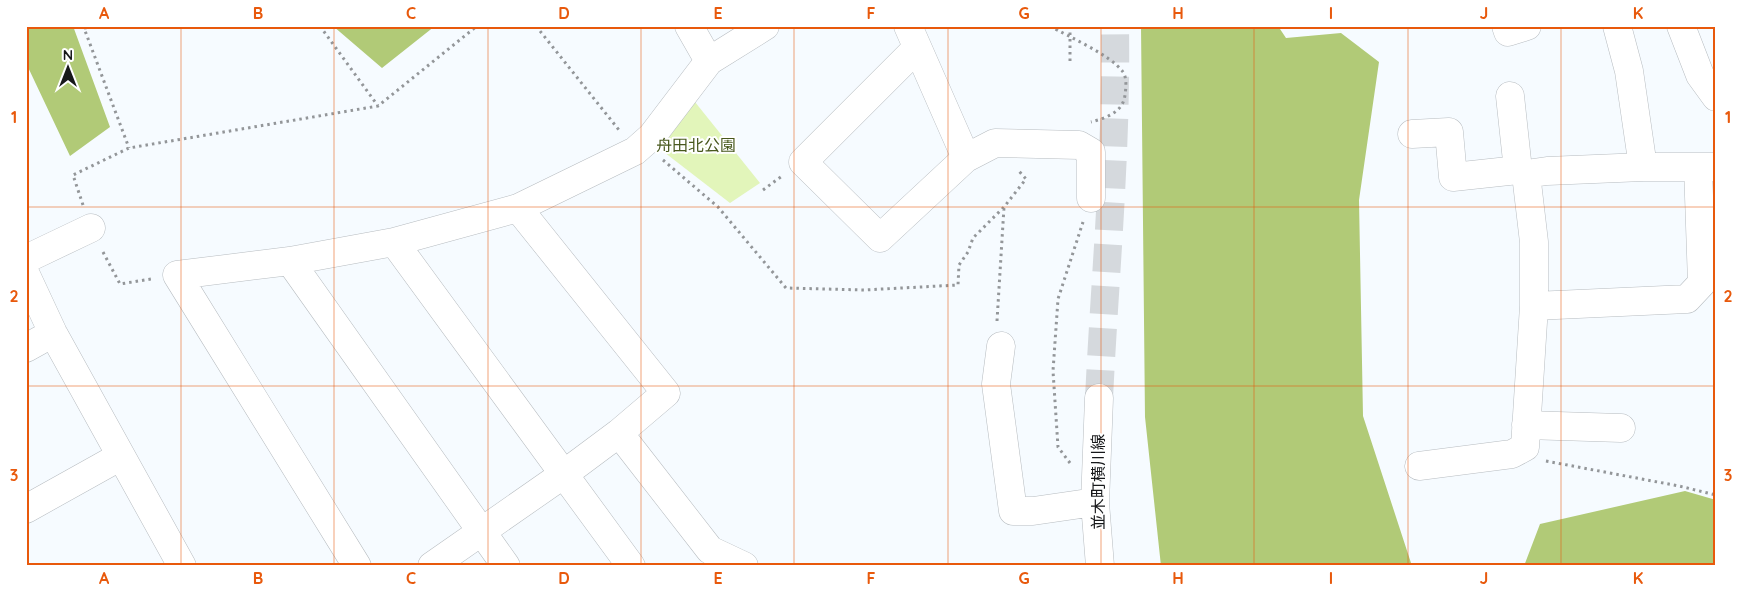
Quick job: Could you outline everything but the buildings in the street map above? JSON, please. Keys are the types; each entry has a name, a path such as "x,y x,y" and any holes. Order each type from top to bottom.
{"street":[{"path":"689,26 709,61"},
{"path":"357,566 177,275 290,261 394,242 518,208 639,147 652,136 709,61 765,26"},
{"path":"1506,26 1508,32 1528,26"},
{"path":"1617,26 1629,71 1643,167"},
{"path":"1680,26 1700,75 1716,96"},
{"path":"966,158 912,37 803,162 880,238 966,158 995,143 1083,132 1091,152 1091,198"},
{"path":"1419,466 1512,454 1524,437 1534,306 1534,242 1510,96"},
{"path":"1412,134 1449,132 1453,177 1547,170 1707,167 1702,284 1687,299 1534,306"},
{"path":"432,566 564,474 619,433 666,393 518,208"},
{"path":"26,259 91,228"},
{"path":"394,242 631,566"},
{"path":"290,261 506,566"},
{"path":"26,275 53,333 182,566"},
{"path":"26,348 53,333"},
{"path":"1001,346 996,384 1013,511 1033,511 1095,502"},
{"name":"並木町横川線","path":"1100,398 1095,502 1100,566"},
{"path":"1524,437 1621,428"},
{"path":"619,433 710,550 744,566"},
{"path":"26,509 121,456"}],"path":[{"path":"106,26 84,28 130,148"},
{"path":"320,26 378,106"},
{"path":"177,275 120,284 91,228 73,175 130,148 378,106 477,26"},
{"path":"536,26 639,147 718,207 786,288 864,290 958,285 959,265 968,252 973,238 1004,207 1026,179 995,143"},
{"path":"1050,26 1110,60 1124,73 1126,84 1125,99 1119,109 1083,132"},
{"path":"1070,26 1070,61"},
{"path":"1070,463 1058,447 1052,371 1058,299 1091,198"},
{"path":"1001,346 996,328 1004,207"},
{"path":"1524,437 1534,459 1679,486 1716,496"}],"green space":[{"path":"26,26 73,26 110,127 70,156 26,63"},
{"path":"333,26 435,26 382,68"},
{"path":"1141,26 1278,26 1286,38 1341,33 1379,62 1359,200 1363,416 1412,566 1161,566 1145,417"},
{"name":"舟田北公園","path":"695,102 760,183 730,203 660,149"},
{"path":"1685,491 1716,500 1716,566 1524,566 1540,524"}],"tunnel":[{"path":"1099,398 1112,166 1115,26"}]}
